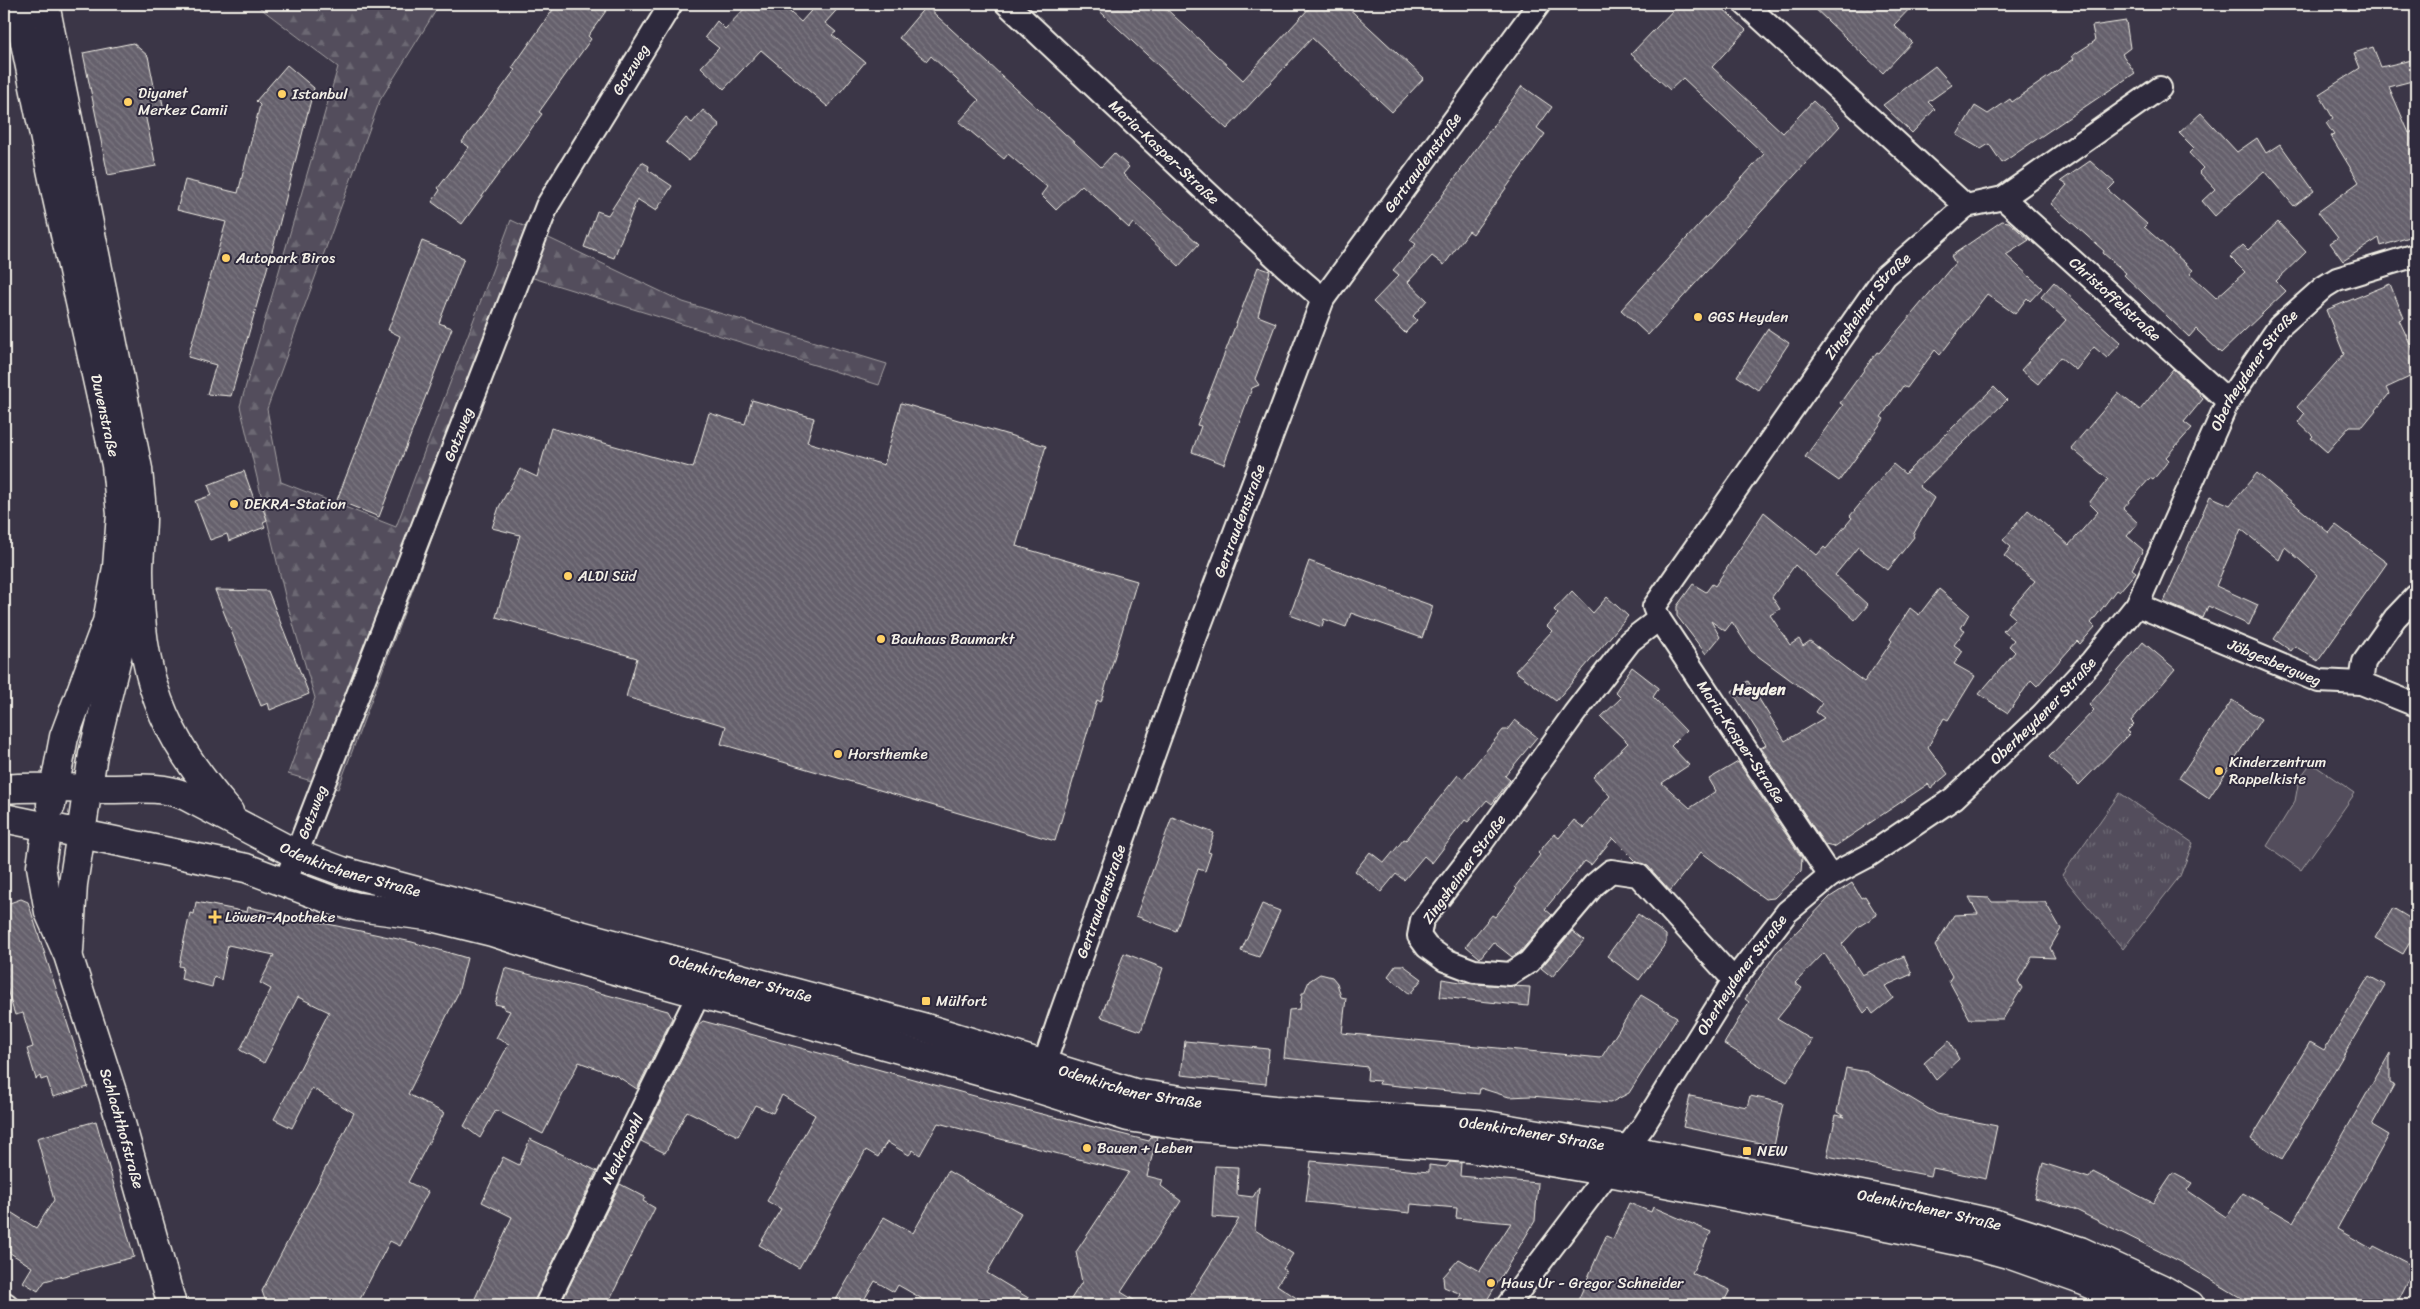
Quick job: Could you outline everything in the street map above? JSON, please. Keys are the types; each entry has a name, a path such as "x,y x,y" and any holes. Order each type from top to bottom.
{"main road":[{"name":"Duvenstraße","path":"17,4 116,465 121,514 117,567 106,622 64,737 47,826"},
{"name":"Duvenstraße","path":"45,4 138,469 142,517 139,569"},
{"path":"81,833 93,754 139,569"},
{"path":"139,569 141,624 148,671 159,706 199,777 244,828"},
{"name":"Odenkirchener Straße","path":"4,789 152,787 169,789 186,796 296,854 349,873 926,1028 1040,1076 1128,1117 1195,1127 1469,1148 1609,1172 1972,1244 2008,1254 2084,1281 2137,1305"},
{"name":"Odenkirchener Straße","path":"4,818 246,868 310,893 358,907 427,916 492,932 586,962 698,993 1040,1076 1195,1102 1480,1124 1626,1149 1897,1202 1996,1224 2080,1251 2160,1288 2190,1305"},
{"name":"Schlachthofstraße","path":"47,826 41,866 49,912 68,954 113,1095 172,1305"},
{"name":"Schlachthofstraße","path":"68,954 73,884 81,833"}],"street":[{"name":"Gotzweg","path":"285,883 547,206 671,4"},
{"name":"Maria-Kasper-Straße","path":"1007,4 1286,267 1323,299"},
{"name":"Gertraudenstraße","path":"1040,1076 1191,650 1323,299 1539,4"},
{"path":"1746,4 1966,206"},
{"name":"Zingsheimer Straße","path":"1734,980 1638,875 1611,872 1594,885 1529,962 1510,974 1474,971 1445,960 1427,947 1419,936 1422,920 1480,846 1574,714 1630,641 1656,613 1885,276 1966,206 2003,198 2160,88"},
{"name":"Christoffelstraße","path":"2003,198 2228,401"},
{"name":"Oberheydener Straße","path":"1508,1305 1652,1114 1734,980 1787,912 1830,876 1868,856 1954,798 2042,715 2092,661 2136,605 2228,401 2279,327 2324,287 2337,280 2416,255"},
{"path":"2360,683 2364,662 2395,618 2416,596"},
{"name":"Jöbgesbergweg","path":"2136,605 2319,681 2360,683 2416,705"},
{"name":"Maria-Kasper-Straße","path":"1656,613 1830,876"},
{"name":"Neukrapohl","path":"546,1305 698,993 712,969"}],"green space":[{"path":"255,4 440,4 380,100 267,409 281,482 396,527 511,220 683,302 887,364 879,385 530,277 338,789 288,774 315,698 286,600 240,406 338,67"},
{"path":"2311,763 2355,793 2301,870 2267,846 2295,801 2299,779"},
{"path":"2120,793 2193,843 2180,876 2123,949 2062,875"}],"building":[{"path":"557,4 611,4 588,36 591,39 539,112 542,114 462,224 432,202 440,190 438,188 469,147 462,142 515,70 512,68"},
{"path":"749,4 781,4 801,22 817,4 842,4 825,23 836,32 832,35 865,62 828,107 761,50 724,89 701,67 719,48 705,37 717,21 725,29"},
{"path":"1092,4 1161,4 1243,80 1313,4 1344,4 1424,78 1392,112 1312,38 1227,129"},
{"path":"1679,4 1718,4 1746,30 1712,67 1783,133 1813,101 1840,126 1648,335 1621,310 1764,154 1683,78 1670,90 1631,54"},
{"path":"1810,4 1914,4 1894,25 1912,42 1883,73"},
{"path":"926,6 1101,167 1114,153 1129,167 1123,174 1199,244 1179,266 1133,223 1129,228 1082,185 1056,210 1041,195 1047,187 1008,154 1004,159 959,122 979,100 931,56 927,61 899,38"},
{"path":"2126,21 2130,48 2122,54 2135,73 2002,163 1989,144 1981,149 1957,135 1975,106 1988,114 2010,99 2012,102 2074,59 2072,56 2095,41 2092,26"},
{"name":"Diyanet Merkez Camii","path":"133,43 148,56 155,91 160,90 164,110 145,114 156,166 108,175 83,53"},
{"path":"2373,47 2381,67 2416,59 2416,80 2389,87 2409,133 2416,130 2416,235 2381,246 2379,238 2343,261 2330,243 2338,238 2318,212 2359,182 2331,136 2334,135 2326,123 2333,118 2319,94 2360,68 2354,53"},
{"path":"287,65 314,88 276,237 231,396 207,394 216,365 188,357 226,222 177,210 185,180 238,193 260,105 256,101"},
{"path":"1935,66 1952,85 1928,102 1935,109 1912,133 1883,105"},
{"path":"1522,86 1552,107 1537,128 1545,134 1473,234 1469,231 1444,265 1432,256 1408,282 1427,300 1413,316 1417,320 1405,333 1373,302 1399,275 1393,270 1416,244 1410,240"},
{"path":"703,110 720,125 689,161 666,142 686,118 692,123"},
{"path":"2201,113 2237,152 2257,138 2266,153 2280,144 2314,191 2294,206 2264,171 2215,216 2202,201 2215,189 2199,172 2203,168 2189,153 2194,148 2179,133"},
{"path":"2090,161 2115,183 2108,190 2147,224 2144,227 2193,270 2190,274 2216,298 2245,272 2230,257 2243,245 2248,250 2278,222 2306,252 2276,281 2286,291 2221,353 2196,329 2189,337 2124,275 2126,273 2103,253 2104,251 2051,204 2067,185 2061,181"},
{"path":"642,162 649,166 648,170 672,186 656,211 637,199 614,258 584,247 597,211 608,215"},
{"path":"2002,221 2009,222 2029,240 2006,255 2042,288 2030,301 2027,298 2015,314 1987,294 1940,355 1935,350 1907,388 1903,386 1881,417 1884,419 1839,481 1805,457 1843,405 1840,403 1877,352 1879,353 1955,263 1951,256"},
{"path":"422,241 464,258 439,323 452,328 379,517 337,500 400,336 388,330"},
{"path":"1258,267 1270,271 1258,316 1276,323 1255,379 1259,385 1252,388 1224,464 1192,452 1201,426 1197,425"},
{"path":"2054,282 2121,343 2107,358 2094,347 2076,370 2060,357 2038,384 2021,370 2066,320 2041,297"},
{"path":"2390,284 2404,318 2399,320 2416,356 2416,374 2386,388 2389,394 2363,426 2350,426 2327,452 2311,438 2313,436 2298,422 2304,414 2297,407 2344,354 2326,310"},
{"path":"1768,329 1789,343 1758,390 1737,376"},
{"path":"2173,369 2203,399 2184,422 2192,428 2166,457 2169,460 2153,480 2150,478 2123,509 2138,523 2127,536 2143,550 2132,569 2136,572 2119,592 2116,590 2091,623 2095,627 2080,644 2077,641 2037,686 2031,680 2008,713 1979,694 2015,652 2009,646 2014,640 2003,631 2015,618 2008,612 2035,581 2004,556 2011,547 2003,540 2028,510 2069,545 2098,512 2089,503 2108,479 2071,448 2118,393 2140,410"},
{"path":"1994,387 2007,400 1919,486 1934,498 1913,535 1914,537 1888,570 1858,547 1835,575 1868,605 1855,620 1795,565 1772,597 1780,609 1770,615 1790,645 1799,639 1803,646 1810,641 1864,682 1892,641 1890,639 1910,608 1919,615 1939,589 1969,614 1961,628 1965,630 1954,645 1963,651 1954,664 1975,676 1948,720 1944,718 1928,747 1948,774 1931,788 1928,784 1834,847 1825,845 1761,748 1766,745 1732,691 1748,681 1785,741 1824,718 1816,712 1822,703 1751,651 1732,622 1725,631 1711,621 1720,637 1706,654 1677,616 1677,606 1693,584 1706,592 1712,584 1715,586 1764,512 1817,555 1824,547 1826,549 1852,518 1850,516 1893,464 1905,474"},
{"name":"Bauhaus Baumarkt","path":"752,400 814,418 807,442 884,465 901,403 1046,446 1016,546 1137,581 1101,702 1097,700 1055,841 721,744 726,726 626,697 637,658 496,617 520,535 492,528 499,507 520,469 537,477 551,428 693,468 709,413 745,424"},
{"path":"244,471 255,502 260,500 267,520 263,522 265,527 229,541 227,534 210,540 195,501 212,495 208,485"},
{"path":"2257,473 2329,533 2336,525 2387,563 2318,661 2295,646 2291,651 2274,639 2317,575 2285,547 2279,560 2241,529 2216,586 2258,605 2249,625 2208,606 2203,618 2164,602 2210,496 2230,505"},
{"path":"1309,561 1433,606 1422,638 1351,613 1346,627 1324,619 1322,627 1290,615"},
{"path":"215,590 268,591 309,694 270,710 268,703 261,706"},
{"path":"1572,591 1593,613 1607,597 1628,616 1556,701 1515,671 1552,631 1547,626 1558,614 1554,610"},
{"path":"2143,642 2175,669 2131,721 2134,724 2127,731 2130,733 2079,785 2049,757 2094,710 2089,705"},
{"path":"1632,667 1659,688 1653,697 1686,731 1671,746 1689,765 1662,783 1690,808 1716,791 1709,779 1738,762 1802,858 1801,872 1774,898 1765,899 1701,852 1670,891 1648,866 1637,862 1613,838 1591,865 1585,861 1545,909 1552,915 1520,952 1512,957 1493,942 1480,958 1466,946 1492,915 1495,917 1517,889 1515,887 1540,855 1538,853 1554,834 1559,838 1574,820 1584,828 1610,796 1593,777 1628,743 1601,717 1621,698 1615,692"},
{"path":"2232,700 2261,719 2209,798 2179,778"},
{"path":"1515,720 1537,737 1505,776 1510,780 1492,804 1487,800 1468,822 1465,820 1432,863 1424,856 1404,880 1396,874 1381,892 1355,871 1370,852 1384,863 1404,839 1406,840 1458,775 1463,779 1503,730 1507,730"},
{"path":"1172,817 1214,833 1208,852 1211,853 1205,871 1198,869 1176,931 1136,916"},
{"path":"1852,883 1861,898 1865,896 1877,915 1858,927 1842,944 1862,975 1904,956 1912,974 1885,986 1893,998 1873,1014 1869,1008 1864,1013 1824,953 1795,983 1802,988 1777,1019 1812,1040 1787,1082 1724,1044 1749,1002 1745,999 1776,953 1830,897"},
{"path":"1969,897 1989,898 1992,902 2045,902 2061,929 2050,948 2055,958 2032,957 2018,981 2022,988 2003,1019 1970,1019 1949,981 1952,976 1935,946 1954,915 1978,914"},
{"path":"21,899 28,902 88,1087 53,1097 47,1078 41,1080 40,1076 36,1079 27,1049 33,1047 23,1013 15,1015 4,980 4,905"},
{"path":"196,902 247,912 248,907 412,942 467,958 458,993 408,1094 444,1113 408,1182 428,1192 400,1246 390,1241 357,1305 267,1305 262,1291 354,1113 312,1088 292,1128 274,1119 329,1012 298,997 264,1063 240,1050 271,989 260,983 274,955 228,945 221,980 214,977 212,987 181,979 183,967 179,966 183,945 190,913 194,914"},
{"path":"1262,904 1280,911 1259,957 1241,951"},
{"path":"2393,908 2416,922 2416,932 2403,954 2375,938"},
{"path":"1638,914 1666,935 1666,943 1639,980 1607,956"},
{"path":"1572,931 1584,940 1552,977 1541,968"},
{"path":"1124,953 1163,968 1141,1031 1101,1017"},
{"path":"1396,965 1403,965 1422,979 1410,994 1388,976"},
{"path":"505,968 668,1011 672,1018 637,1089 617,1076 579,1062 543,1134 496,1110 480,1138 464,1126 509,1044 496,1038 510,1011 504,1009 504,1006 495,1004"},
{"path":"1320,974 1332,977 1337,983 1341,997 1346,998 1342,1033 1601,1058 1641,995 1677,1017 1629,1093 1610,1103 1531,1096 1509,1097 1480,1088 1479,1094 1379,1084 1380,1081 1367,1080 1368,1067 1284,1058 1289,1010 1300,1009 1302,993 1304,993 1309,981"},
{"path":"2369,976 2385,985 2282,1159 2251,1139 2310,1042 2324,1050"},
{"path":"1442,979 1473,984 1530,987 1528,1006 1440,997"},
{"path":"703,1021 1018,1108 1149,1141 1152,1136 1157,1137 1147,1176 1163,1180 1161,1186 1181,1201 1121,1292 1142,1305 1067,1305 1082,1282 1076,1252 1129,1172 938,1123 920,1155 913,1150 909,1155 887,1142 878,1157 866,1150 799,1268 759,1245 781,1209 767,1201 815,1115 782,1095 773,1113 755,1105 738,1136 687,1111 665,1153 641,1141 699,1024"},
{"path":"1185,1041 1269,1049 1266,1084 1181,1075"},
{"path":"1949,1041 1959,1059 1936,1080 1924,1063"},
{"path":"2390,1053 2390,1083 2394,1085 2372,1125 2389,1135 2337,1229 2372,1249 2374,1246 2415,1267 2396,1305 2253,1305 2181,1262 2074,1209 2034,1198 2043,1163 2089,1178 2093,1172 2153,1203 2173,1173 2192,1183 2187,1190 2226,1217 2243,1193 2293,1222"},
{"path":"1846,1068 1867,1072 1937,1114 1997,1126 1986,1179 1933,1168 1931,1176 1827,1156 1836,1115 1845,1117 1837,1112"},
{"path":"1690,1096 1747,1107 1750,1096 1783,1103 1774,1146 1683,1127"},
{"path":"96,1121 134,1257 45,1281 38,1291 23,1282 32,1267 4,1249 4,1208 36,1228 54,1200 37,1138"},
{"path":"530,1139 597,1171 533,1305 472,1305 512,1217 482,1202 503,1157 519,1165"},
{"path":"1311,1161 1429,1172 1429,1165 1446,1167 1450,1162 1461,1163 1460,1176 1538,1183 1535,1221 1484,1305 1456,1305 1461,1294 1444,1287 1443,1277 1459,1259 1480,1271 1511,1223 1456,1218 1457,1208 1411,1204 1410,1213 1306,1202"},
{"path":"1215,1166 1238,1167 1237,1195 1253,1197 1259,1187 1255,1230 1293,1254 1283,1269 1286,1271 1277,1285 1307,1305 1184,1305 1239,1219 1212,1217"},
{"path":"948,1171 1021,1213 987,1273 1040,1305 933,1305 898,1285 894,1292 875,1281 861,1305 833,1305 884,1217 913,1233"},
{"path":"620,1184 645,1197 643,1201 655,1208 607,1305 560,1305"},
{"path":"1629,1203 1651,1212 1653,1207 1711,1232 1692,1273 1730,1290 1722,1305 1576,1305 1606,1236 1613,1239"}],"place":[{"name":"Istanbul","path":"282,94"},
{"name":"Diyanet Merkez Camii","path":"128,102"},
{"name":"Autopark Biros","path":"226,258"},
{"name":"GGS Heyden","path":"1698,317"},
{"name":"DEKRA-Station","path":"234,504"},
{"name":"ALDI Süd","path":"568,576"},
{"name":"Bauhaus Baumarkt","path":"881,639"},
{"name":"Horsthemke","path":"838,754"},
{"name":"Kinderzentrum Rappelkiste","path":"2219,771"},
{"name":"Löwen-Apotheke","path":"215,917"},
{"name":"Mülfort","path":"926,1001"},
{"name":"Bauen + Leben","path":"1087,1148"},
{"name":"NEW","path":"1747,1151"},
{"name":"Haus Ur - Gregor Schneider","path":"1491,1283"}],"district":[{"name":"Heyden","path":"1759,689"}]}
